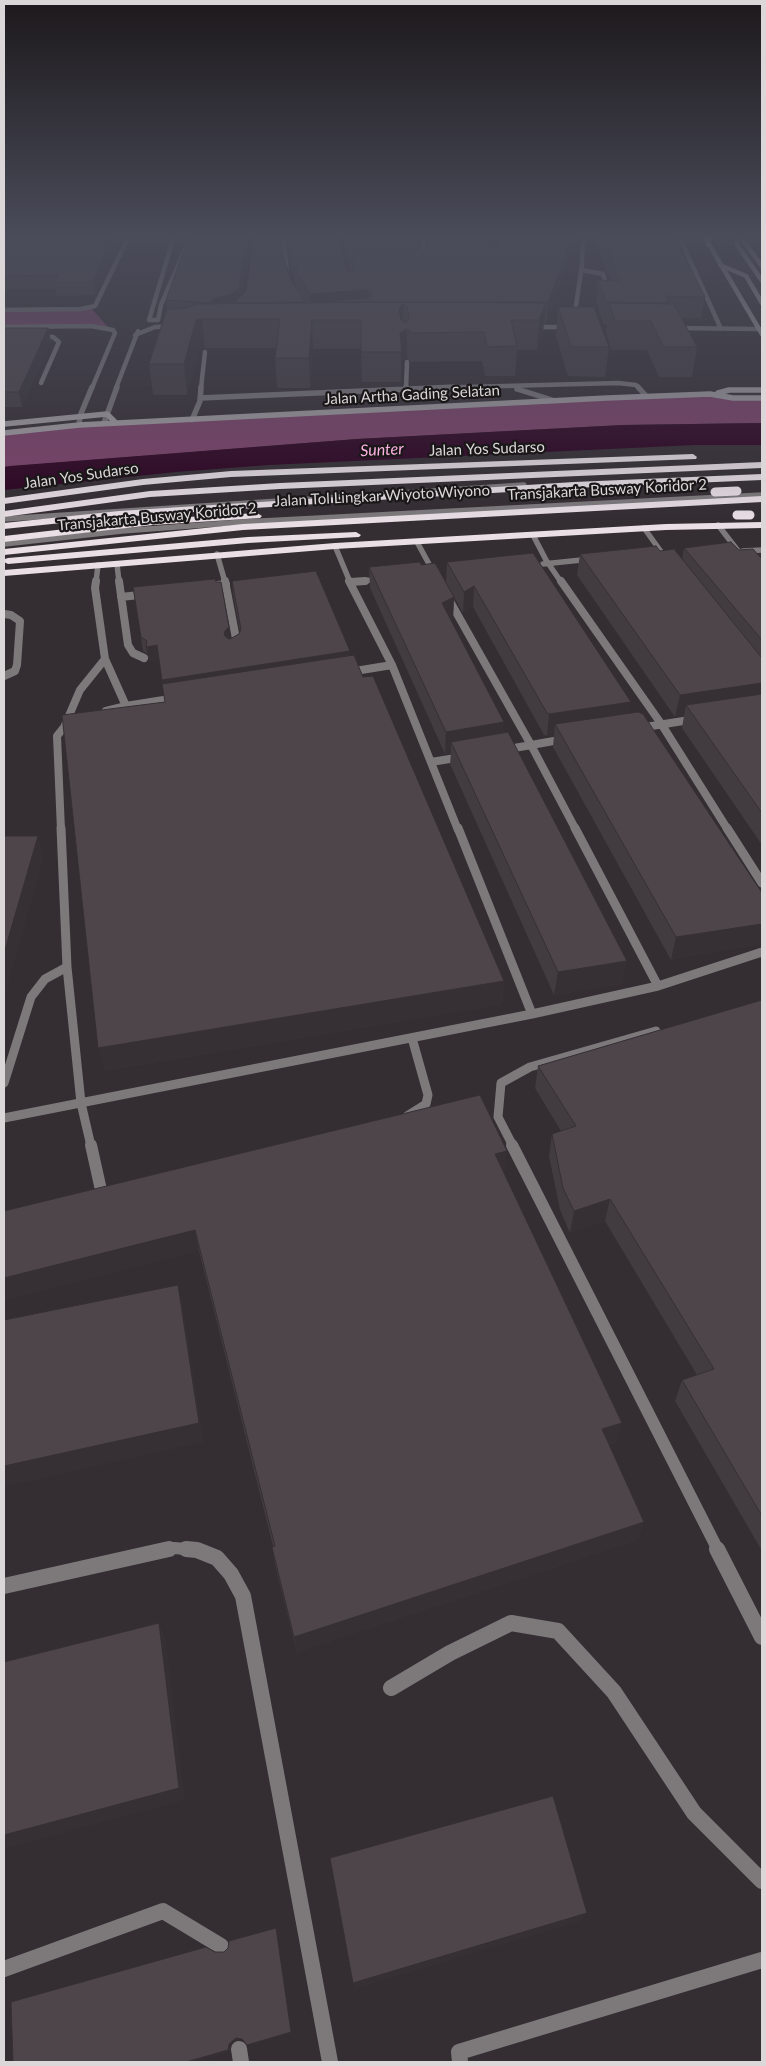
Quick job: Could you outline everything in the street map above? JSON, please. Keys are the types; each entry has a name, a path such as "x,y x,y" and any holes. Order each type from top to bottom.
{"highway":[{"name":"Jalan Yos Sudarso","path":"4,501 143,482 231,474 704,457"},
{"path":"4,517 150,494 762,465"},
{"path":"4,517 318,492 634,475 762,472"},
{"name":"Jalan Tol Lingkar Wiyoto Wiyono","path":"4,526 119,514 346,498 762,477"},
{"name":"Jalan Tol Lingkar Wiyoto Wiyono","path":"4,539 153,522 762,490"},
{"path":"4,545 256,525 762,499"},
{"path":"4,562 248,540 762,514"},
{"path":"4,552 243,527 390,518"},
{"path":"4,573 217,554 335,546 644,528 762,525"}],"street":[{"path":"79,425 80,416 114,332"},
{"path":"104,423 135,335 138,332"},
{"path":"135,335 141,332"},
{"path":"135,335 154,335"},
{"path":"33,336 53,338 59,342 41,383"},
{"path":"192,420 200,398 205,352"},
{"path":"406,389 407,362"},
{"path":"592,376 594,383"},
{"path":"200,398 473,386 594,383 632,383 646,396"},
{"path":"473,386 516,388 552,400"},
{"name":"Jalan Artha Gading Selatan","path":"4,433 104,423 192,420 552,400 710,394 729,390 762,390"},
{"name":"Jalan Artha Gading Selatan","path":"710,394 733,398 762,398"},
{"path":"4,424 107,414 116,423"},
{"name":"Transjakarta Busway Koridor 2","path":"4,517 455,489 762,477"},
{"name":"Transjakarta Busway Koridor 2","path":"4,545 122,531 243,522 762,495"},
{"path":"718,525 745,559"},
{"path":"644,528 674,568"},
{"path":"533,535 547,562 662,725 762,883"},
{"path":"418,542 440,583"},
{"path":"335,546 350,582 392,665 532,1014"},
{"path":"739,552 762,550"},
{"path":"652,554 662,553"},
{"path":"217,554 226,584 237,644 231,648"},
{"path":"538,564 595,559"},
{"path":"117,564 128,645 133,654 144,658"},
{"path":"98,565 95,588 105,659 126,706"},
{"path":"426,575 444,573"},
{"path":"350,582 388,579"},
{"path":"197,588 226,584"},
{"path":"445,591 531,745 658,986"},
{"path":"121,597 159,592"},
{"path":"4,614 11,615 20,621 17,665 15,671 4,676"},
{"path":"103,1199 81,1102 67,967 57,736 65,726 80,690 105,659"},
{"path":"343,672 392,665"},
{"path":"65,726 92,715 126,706 185,696"},
{"path":"626,730 706,718"},
{"path":"495,751 571,738"},
{"path":"431,762 467,756"},
{"path":"4,1118 532,1014 658,986 762,952"},
{"path":"4,1083 31,996 45,979 67,967"},
{"path":"669,1028 530,1067 501,1083 498,1117 762,1638"},
{"path":"396,1120 416,1112 426,1104 428,1095 412,1038"},
{"path":"4,1586 174,1548 197,1550 217,1558 230,1574 243,1596 330,2062"},
{"path":"391,1688 450,1653 511,1624 558,1631 614,1692 694,1813 762,1881"},
{"path":"4,1968 162,1911 221,1946"},
{"path":"460,2062 459,2052 762,1960"}],"shaded area":[{"path":"710,394 762,398 762,423 623,425 357,439 4,467 4,433 79,425"}],"water":[{"name":"Sunter","path":"762,423 762,445 695,445 269,465 176,472 4,490 4,467 10,466 357,439 623,425"}],"building":[{"path":"4,332 46,332 19,392 4,392"},
{"path":"159,332 193,332 184,364 149,364"},
{"path":"278,332 311,332 309,358 275,358"},
{"path":"361,332 401,332 402,352 361,352"},
{"path":"484,332 514,332 517,346 487,347"},
{"path":"566,332 604,332 609,347 571,347"},
{"path":"656,332 689,332 697,347 663,347"},
{"path":"731,542 739,550 753,549 762,559 762,640 684,548"},
{"path":"656,546 660,551 674,549 762,658 762,683 680,695 580,554"},
{"path":"533,553 631,702 547,713 474,586 464,592 447,562"},
{"path":"420,562 421,565 435,563 454,597 442,603 504,722 446,732 369,567"},
{"path":"316,571 350,651 162,680 157,645 146,647 147,641 141,637 133,587 215,579 216,582 221,582 229,627 224,635 230,639 239,634 241,629 232,581"},
{"path":"354,655 363,677 373,676 504,981 98,1048 62,715 165,702 162,684"},
{"path":"762,694 762,813 686,705"},
{"path":"638,712 643,714 762,893 762,924 676,937 555,724"},
{"path":"508,732 627,961 558,972 451,742"},
{"path":"4,836 38,836 4,953"},
{"path":"762,1000 762,1516 682,1380 714,1369 610,1199 574,1211 563,1188 552,1134 576,1126 538,1066"},
{"path":"480,1095 507,1151 495,1154 622,1423 602,1429 644,1522 294,1637 272,1547 275,1546 195,1230 4,1278 4,1211"},
{"path":"178,1285 199,1423 4,1466 4,1320"},
{"path":"159,1623 179,1788 4,1835 4,1662"},
{"path":"553,1796 587,1913 353,1983 330,1858"},
{"path":"276,1928 291,2032 247,2045 242,2039 236,2038 229,2044 228,2050 186,2062 13,2062 11,2002 206,1947 215,1952 224,1952 228,1948 229,1941"}]}
